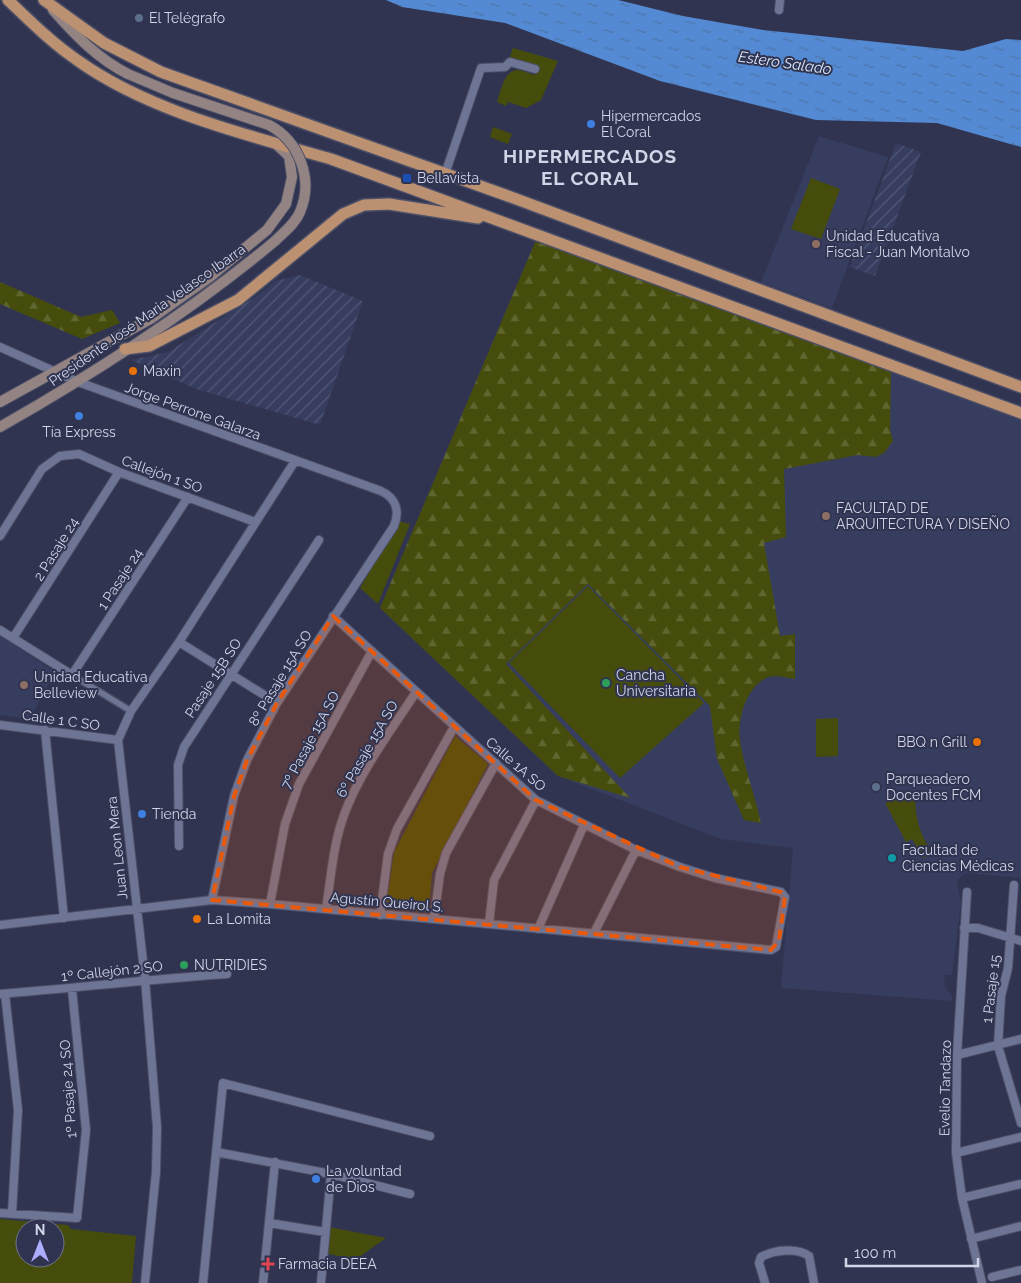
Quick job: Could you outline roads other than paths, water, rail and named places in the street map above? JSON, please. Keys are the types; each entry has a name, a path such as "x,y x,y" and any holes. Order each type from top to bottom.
{"main road":[{"path":"8,0 63,50 110,81 164,106 266,140 331,159 1021,413"},
{"path":"46,2 104,43 161,72 445,174 1021,387"},
{"name":"Presidente José Maria Velasco Ibarra","path":"0,427 78,382 210,292 275,241 296,218 304,197 302,163 292,143 278,130 173,93 128,74 91,49 46,2"},
{"name":"Presidente José Maria Velasco Ibarra","path":"0,402 53,372 83,358 152,318 210,277 266,230 286,204 291,186 292,168 285,150 266,140"},
{"path":"126,349 148,346 238,300 332,221 356,208 376,203 409,206 504,222"}],"street":[{"path":"779,10 780,0"},
{"path":"445,174 481,68 505,67 510,62 535,69"},
{"name":"Jorge Perrone Galarza","path":"0,347 78,382 381,491"},
{"name":"Callejón 1 SO","path":"0,536 42,469 60,456 79,454 119,472 255,522"},
{"path":"118,740 131,712 180,642 295,461"},
{"name":"2 Pasaje 24","path":"13,638 119,472"},
{"name":"8º Pasaje 15A SO","path":"212,900 234,796 247,760 277,703 396,520 395,503 392,498 381,491"},
{"name":"1 Pasaje 24","path":"72,675 188,497"},
{"name":"Pasaje 15B SO","path":"179,846 178,765 184,747 319,540"},
{"name":"Calle 1A SO","path":"333,616 536,800 636,850 714,878 781,892 784,896 779,941 776,947 771,950"},
{"path":"0,630 131,712"},
{"path":"180,642 277,703"},
{"name":"7º Pasaje 15A SO","path":"270,904 285,824 295,793 372,651"},
{"name":"6º Pasaje 15A SO","path":"326,910 336,845 344,816 356,790 416,692"},
{"name":"Calle 1 C SO","path":"0,725 118,740"},
{"path":"380,915 388,854 397,829 454,727"},
{"path":"45,730 64,918"},
{"name":"Juan Leon Mera","path":"118,740 145,979 157,1127 156,1172 145,1283"},
{"path":"434,919 440,874 446,853 496,763"},
{"path":"489,924 494,880 536,800"},
{"path":"538,929 584,825"},
{"path":"594,933 636,850"},
{"name":"1 Pasaje 15","path":"1014,886 1008,968 1001,996 998,1046 1017,1092 1021,1123"},
{"name":"Evelio Tandazo","path":"967,892 957,1054 956,1153 962,1198 982,1283"},
{"name":"Agustín Queirol S.","path":"0,925 212,900 771,950"},
{"path":"964,928 978,928 1021,941"},
{"name":"1º Callejón 2 SO","path":"3,994 72,989 145,979 226,974"},
{"name":"1º Pasaje 24 SO","path":"12,1213 77,1218 86,1130 72,989"},
{"path":"0,1213 12,1213 18,1110 3,994"},
{"path":"957,1054 998,1046 1021,1039"},
{"path":"204,1283 224,1083 430,1136"},
{"path":"956,1153 1021,1137"},
{"path":"216,1152 331,1174 410,1194"},
{"path":"263,1283 275,1162"},
{"path":"321,1283 331,1174"},
{"path":"962,1198 1021,1184"},
{"path":"269,1222 325,1232"},
{"path":"971,1239 1021,1226"},
{"path":"765,1283 759,1262 760,1257 766,1254 795,1250 809,1256 814,1283"},
{"path":"992,1276 1021,1270"}],"water":[{"name":"Estero Salado","path":"386,0 618,0 683,16 763,30 963,51 1006,39 1021,40 1021,147 937,123 816,120 660,81 505,23 402,7"}],"place":[{"name":"El Telégrafo","path":"139,18"},
{"name":"Hipermercados El Coral","path":"591,124"},
{"name":"Bellavista","path":"407,178"},
{"name":"Unidad Educativa Fiscal - Juan Montalvo","path":"816,244"},
{"name":"Maxin","path":"133,371"},
{"name":"Tía Express","path":"79,416"},
{"name":"FACULTAD DE ARQUITECTURA Y DISEÑO","path":"826,516"},
{"name":"Cancha Universitaria","path":"606,683"},
{"name":"Unidad Educativa Belleview","path":"24,685"},
{"name":"BBQ n Grill","path":"977,742"},
{"name":"Parqueadero Docentes FCM","path":"876,787"},
{"name":"Tienda","path":"142,814"},
{"name":"Facultad de Ciencias Médicas","path":"892,858"},
{"name":"La Lomita","path":"197,919"},
{"name":"NUTRIDIES","path":"184,965"},
{"name":"La voluntad de Dios","path":"316,1179"},
{"name":"Farmacia DEEA","path":"268,1264"}],"district":[{"name":"HIPERMERCADOS EL CORAL","path":"590,167"}]}
